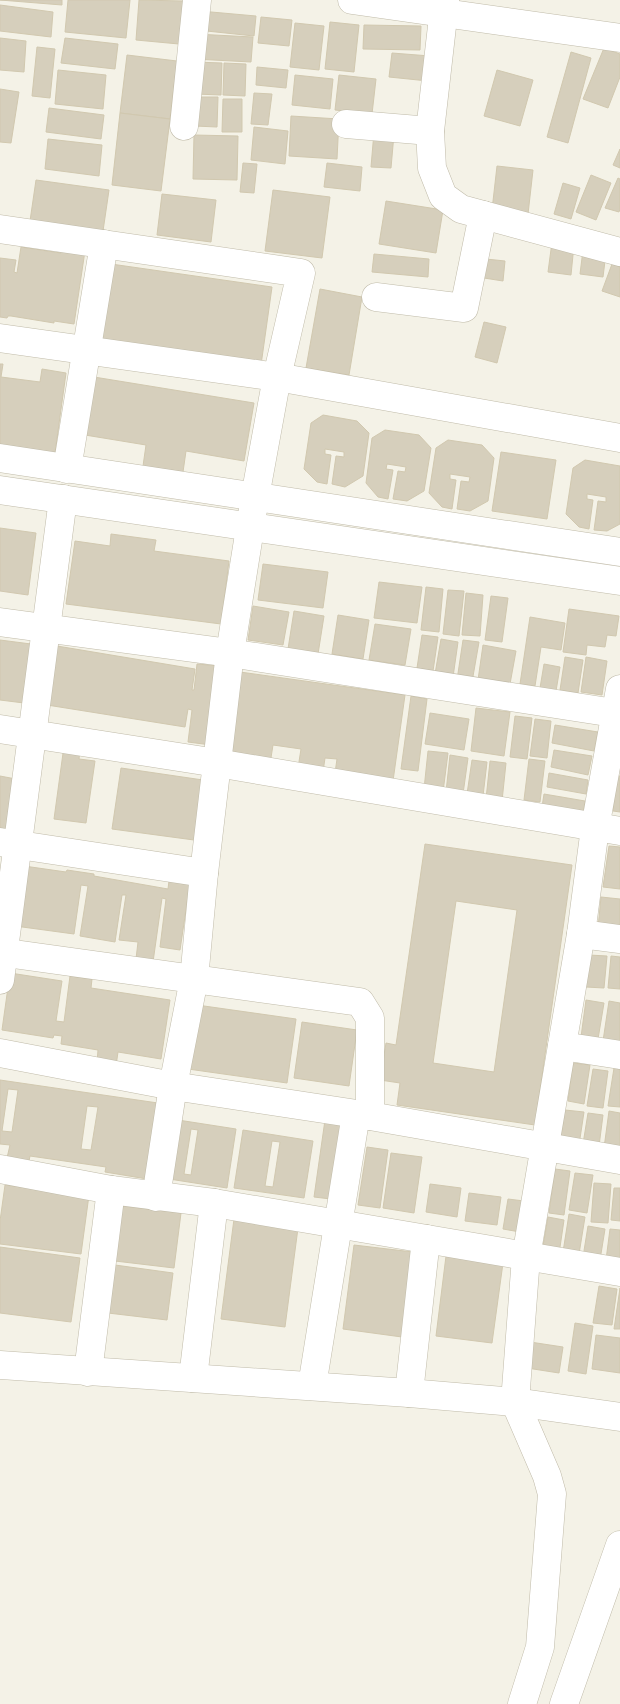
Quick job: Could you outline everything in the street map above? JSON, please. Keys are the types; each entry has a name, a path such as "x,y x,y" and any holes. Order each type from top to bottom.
{"street":[{"path":"184,126 198,0"},
{"path":"352,0 444,6 620,38"},
{"path":"444,6 430,131 432,168 443,196 461,208 620,252"},
{"path":"346,124 430,131"},
{"path":"376,297 464,308 484,215"},
{"path":"0,229 301,273 277,377 250,526 230,653 204,873 194,979 173,1086 156,1197"},
{"path":"67,468 104,244"},
{"path":"0,338 277,377 620,438"},
{"path":"0,458 620,552"},
{"path":"0,490 620,581"},
{"path":"0,980 9,843 31,734 63,499"},
{"path":"0,622 619,706 608,830 581,934 526,1257 515,1402 552,1494 540,1647 522,1704"},
{"path":"0,729 217,763 608,830"},
{"path":"9,843 204,873"},
{"path":"581,934 620,939"},
{"path":"2,953 360,1002 370,1018 363,1115 340,1224 312,1386"},
{"path":"562,1046 620,1055"},
{"path":"0,1053 173,1086 363,1115 620,1160"},
{"path":"0,1169 111,1190 214,1203 620,1272"},
{"path":"88,1372 111,1190"},
{"path":"193,1378 214,1203"},
{"path":"409,1393 426,1239"},
{"path":"0,1365 409,1393 515,1402 620,1417"},
{"path":"564,1704 620,1545"}],"building":[{"path":"0,0 62,0 62,5"},
{"path":"68,0 130,0 126,38 65,32"},
{"path":"139,0 183,1 179,44 136,40"},
{"path":"0,5 53,12 51,37 0,31"},
{"path":"200,11 256,16 254,36 197,30"},
{"path":"261,17 292,20 289,46 258,43"},
{"path":"330,22 359,25 354,72 325,69"},
{"path":"295,23 324,26 319,70 290,67"},
{"path":"364,25 421,26 420,50 363,49"},
{"path":"195,34 253,37 251,62 194,59"},
{"path":"0,38 26,41 24,72 0,70"},
{"path":"65,38 118,44 115,69 61,63"},
{"path":"37,47 55,49 50,98 32,96"},
{"path":"604,48 620,54 620,77 608,108 583,99"},
{"path":"571,52 591,58 568,143 547,137"},
{"path":"392,53 430,56 428,81 389,77"},
{"path":"127,55 177,61 170,119 120,113"},
{"path":"195,62 222,63 221,95 195,94"},
{"path":"224,63 246,64 245,96 223,95"},
{"path":"257,67 288,70 286,88 256,85"},
{"path":"58,70 106,75 103,109 55,104"},
{"path":"497,70 533,80 520,126 484,116"},
{"path":"295,75 333,79 330,109 292,105"},
{"path":"339,75 376,79 372,114 335,110"},
{"path":"0,89 19,92 11,143 0,142"},
{"path":"254,93 272,94 268,125 251,124"},
{"path":"196,97 218,97 217,127 195,126"},
{"path":"223,99 242,99 242,132 222,132"},
{"path":"49,108 104,115 101,139 46,132"},
{"path":"120,113 170,119 161,191 112,185"},
{"path":"291,116 339,119 337,159 289,156"},
{"path":"254,127 288,131 285,164 251,160"},
{"path":"374,132 394,134 391,168 371,167"},
{"path":"194,135 238,136 237,180 193,179"},
{"path":"48,139 102,145 99,176 45,169"},
{"path":"620,149 620,168 613,165"},
{"path":"243,163 257,164 254,193 240,192"},
{"path":"327,163 362,167 360,191 324,187"},
{"path":"497,166 533,170 528,214 492,210"},
{"path":"591,175 611,183 596,220 576,212"},
{"path":"618,178 620,179 619,212 605,208"},
{"path":"36,180 109,190 103,231 30,221"},
{"path":"563,183 580,188 571,219 554,214"},
{"path":"273,190 330,197 322,258 265,251"},
{"path":"162,194 216,200 211,242 157,235"},
{"path":"386,201 443,210 436,253 379,244"},
{"path":"552,242 574,245 571,275 548,272"},
{"path":"21,247 61,253 62,248 85,251 74,324 54,321 54,323 11,316 7,318 0,317 0,258 16,260 14,272 17,273"},
{"path":"583,250 606,253 603,277 580,274"},
{"path":"374,254 429,259 428,277 372,272"},
{"path":"486,259 505,261 503,281 484,278"},
{"path":"111,264 272,287 261,365 100,342"},
{"path":"612,264 620,267 620,297 602,291"},
{"path":"320,289 362,297 349,375 306,368"},
{"path":"484,322 506,327 497,363 475,357"},
{"path":"0,364 3,364 1,377 40,382 42,369 66,373 55,453 0,445"},
{"path":"94,377 254,403 244,461 186,451 183,472 143,466 146,445 85,435"},
{"path":"323,415 357,421 369,433 363,476 345,487 332,484 336,456 344,457 344,452 325,449 325,454 331,455 327,484 317,482 304,469 311,423"},
{"path":"385,430 419,435 431,448 424,491 407,501 393,499 398,471 405,472 406,467 387,464 386,469 393,470 388,499 378,497 366,483 372,438"},
{"path":"448,440 482,445 494,458 488,501 470,511 457,509 461,481 469,482 470,477 450,474 450,479 456,480 452,509 442,507 429,493 436,448"},
{"path":"501,452 556,460 547,519 492,511"},
{"path":"585,460 620,466 620,524 607,531 594,530 598,501 606,502 606,497 587,494 587,499 593,500 589,529 579,527 566,514 573,468"},
{"path":"0,528 36,533 28,595 0,591"},
{"path":"111,534 156,540 154,551 229,561 221,624 66,604 75,541 110,546"},
{"path":"263,564 328,572 323,608 258,600"},
{"path":"379,582 422,587 417,623 374,618"},
{"path":"426,587 443,589 439,632 421,630"},
{"path":"448,590 464,591 459,636 443,634"},
{"path":"466,593 483,595 480,636 462,635"},
{"path":"491,596 508,598 502,642 485,640"},
{"path":"253,606 289,612 283,645 248,640"},
{"path":"569,609 619,616 616,636 607,635 605,647 587,645 586,655 563,652"},
{"path":"294,611 324,616 318,654 288,649"},
{"path":"338,615 369,620 363,659 332,654"},
{"path":"530,617 565,623 561,650 541,647 535,686 520,684"},
{"path":"375,624 411,629 405,665 369,660"},
{"path":"422,635 438,637 433,671 417,668"},
{"path":"441,639 458,642 453,677 435,674"},
{"path":"0,640 31,644 24,703 0,700"},
{"path":"463,640 479,642 472,682 457,680"},
{"path":"483,645 516,651 510,684 478,680"},
{"path":"57,646 195,669 192,690 194,690 197,664 220,666 211,745 188,742 192,710 188,709 185,727 47,705"},
{"path":"565,657 583,660 578,693 560,690"},
{"path":"586,657 607,661 602,695 581,692"},
{"path":"544,664 560,667 556,691 540,688"},
{"path":"240,672 405,695 393,781 335,773 337,759 325,758 323,772 298,768 301,749 273,745 270,764 228,759"},
{"path":"411,696 427,699 418,771 401,769"},
{"path":"476,708 510,712 504,756 471,751"},
{"path":"430,713 469,719 464,750 425,744"},
{"path":"515,716 532,718 527,759 510,757"},
{"path":"535,719 551,721 547,758 530,756"},
{"path":"555,725 598,732 594,751 552,743"},
{"path":"64,746 80,749 79,759 95,761 86,823 54,819"},
{"path":"554,750 592,756 588,775 551,767"},
{"path":"428,751 448,753 443,792 424,789"},
{"path":"450,755 468,758 463,794 446,792"},
{"path":"529,759 545,761 540,802 524,800"},
{"path":"472,760 487,762 483,796 467,794"},
{"path":"490,761 506,763 502,801 486,799"},
{"path":"121,768 203,780 194,840 112,829"},
{"path":"549,773 588,780 586,794 547,787"},
{"path":"0,776 21,780 12,831 0,828"},
{"path":"616,776 620,776 620,812 613,811"},
{"path":"544,794 585,801 583,815 542,807"},
{"path":"425,844 572,865 535,1125 397,1105 400,1083 380,1080 386,1043 396,1045","holes":["456,901 517,910 494,1072 433,1063"]},
{"path":"609,846 620,847 620,889 603,887"},
{"path":"24,866 94,874 94,876 168,889 170,873 191,876 180,950 160,947 166,899 162,898 153,962 136,959 138,942 119,940 126,895 122,895 115,942 80,936 88,886 81,885 74,934 15,926"},
{"path":"601,897 620,899 620,930 598,928"},
{"path":"589,955 607,956 604,988 586,987"},
{"path":"611,956 620,957 620,989 608,988"},
{"path":"10,973 62,981 56,1021 64,1022 70,976 92,979 91,988 170,1000 161,1059 118,1052 116,1066 97,1063 98,1050 61,1044 62,1036 54,1035 53,1038 2,1030"},
{"path":"586,1000 604,1003 598,1039 581,1037"},
{"path":"609,1001 620,1003 620,1043 603,1041"},
{"path":"197,1005 296,1019 287,1083 188,1069"},
{"path":"302,1022 357,1030 349,1086 294,1078"},
{"path":"573,1063 590,1065 584,1104 568,1101"},
{"path":"614,1068 620,1069 620,1107 608,1106"},
{"path":"593,1069 608,1071 603,1108 587,1106"},
{"path":"0,1080 158,1103 147,1179 105,1172 106,1167 30,1156 29,1161 7,1158 10,1145 0,1144","holes":["8,1089 18,1090 12,1132 2,1131","87,1106 98,1107 91,1150 81,1149"]},
{"path":"565,1110 584,1112 579,1145 560,1143"},
{"path":"609,1111 620,1113 620,1150 604,1148"},
{"path":"588,1113 603,1115 599,1146 583,1144"},
{"path":"178,1120 236,1129 227,1188 169,1179","holes":["191,1129 198,1130 191,1175 184,1174"]},
{"path":"325,1120 351,1124 339,1200 314,1197"},
{"path":"243,1130 313,1141 304,1198 234,1188","holes":["272,1141 280,1142 273,1187 265,1186"]},
{"path":"367,1147 388,1150 380,1208 358,1205"},
{"path":"391,1153 422,1157 414,1213 383,1208"},
{"path":"555,1169 570,1171 564,1215 549,1213"},
{"path":"575,1173 593,1175 587,1213 569,1210"},
{"path":"594,1183 611,1184 608,1223 591,1222"},
{"path":"430,1184 461,1188 457,1217 426,1212"},
{"path":"5,1185 89,1195 81,1254 0,1244 0,1221"},
{"path":"614,1188 620,1188 620,1221 611,1220"},
{"path":"469,1193 501,1197 497,1225 465,1221"},
{"path":"508,1199 524,1201 520,1232 503,1229"},
{"path":"122,1206 181,1213 174,1268 115,1261"},
{"path":"569,1214 585,1217 579,1254 563,1252"},
{"path":"548,1217 564,1220 559,1254 542,1252"},
{"path":"234,1219 298,1228 285,1327 221,1319"},
{"path":"588,1226 605,1229 600,1260 583,1257"},
{"path":"610,1229 620,1230 620,1263 606,1260"},
{"path":"354,1245 413,1252 402,1337 343,1329"},
{"path":"0,1247 80,1258 71,1322 0,1313"},
{"path":"446,1256 503,1263 492,1343 436,1336"},
{"path":"115,1265 173,1273 167,1320 108,1313"},
{"path":"599,1286 617,1289 612,1325 593,1323"},
{"path":"620,1288 620,1329 614,1329"},
{"path":"575,1323 593,1326 586,1374 568,1371"},
{"path":"596,1335 620,1338 620,1373 592,1369"},
{"path":"530,1342 563,1347 559,1373 527,1368"}]}
